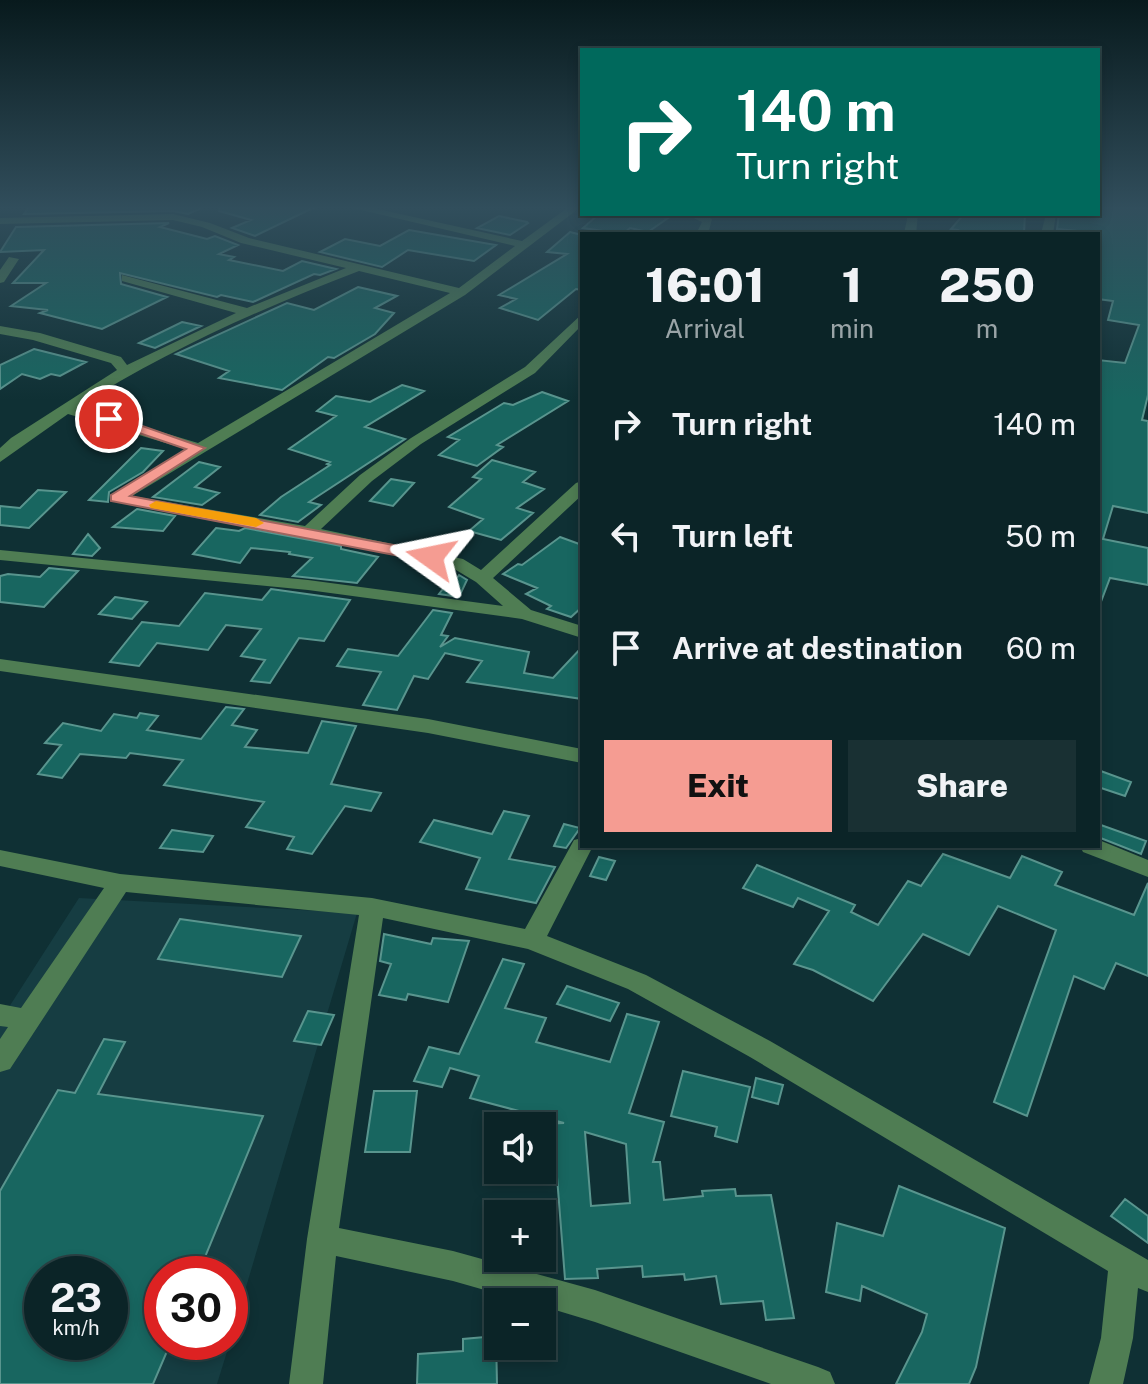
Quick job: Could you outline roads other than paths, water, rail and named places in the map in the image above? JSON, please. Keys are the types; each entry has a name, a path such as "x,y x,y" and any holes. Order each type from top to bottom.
{"street":[{"path":"0,457 16,441 127,365 349,271"},
{"path":"373,271 461,292"},
{"path":"490,271 461,292 117,498 308,532 457,563 482,578 524,614"},
{"path":"126,278 246,312"},
{"path":"308,532 366,478 416,441 530,370 580,320"},
{"path":"2,331 35,336 127,365"},
{"path":"66,409 109,419 198,448"},
{"path":"482,578 580,488"},
{"path":"0,555 308,585 524,614 580,631"},
{"path":"0,665 428,726 580,756"},
{"path":"532,940 581,848"},
{"path":"1096,848 1148,869"},
{"path":"0,858 120,883 372,907 532,940 637,982 760,1049 1137,1269 1106,1384"},
{"path":"0,1061 120,883"},
{"path":"306,1384 322,1239 372,907"},
{"path":"0,1015 27,1020"},
{"path":"322,1239 453,1266 595,1306 818,1384"}]}
